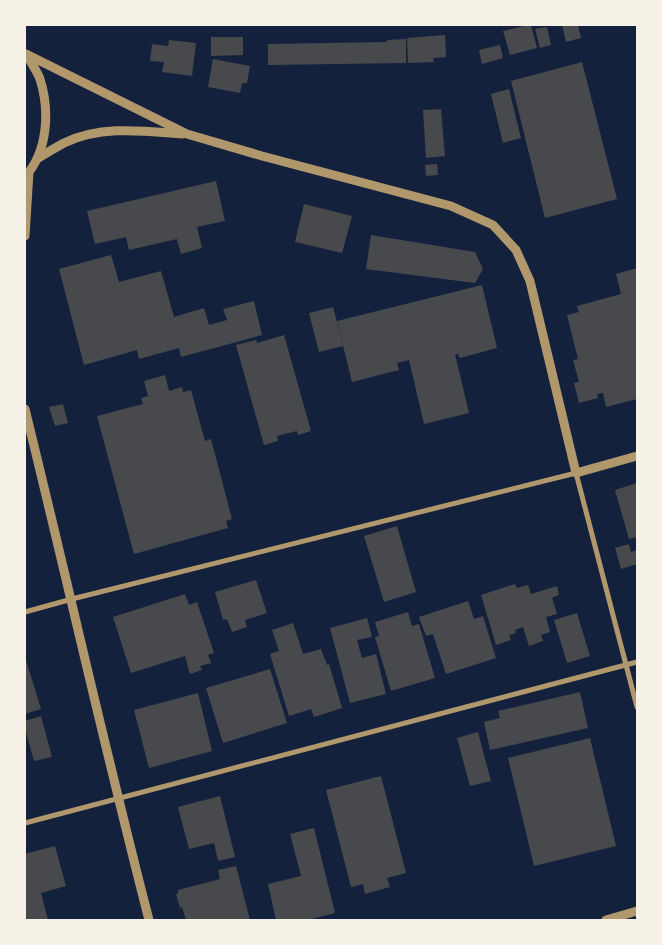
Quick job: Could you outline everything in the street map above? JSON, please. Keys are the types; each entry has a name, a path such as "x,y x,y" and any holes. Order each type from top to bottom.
{"street":[{"path":"26,53 187,134 451,206 493,225 516,250 530,281 576,473 637,707"},
{"path":"25,236 27,174 37,158 45,132 46,105 40,78 26,53"},
{"path":"37,158 65,142 89,134 122,130 187,134"},
{"path":"25,409 149,920"},
{"path":"25,612 637,456"},
{"path":"25,823 637,662"},
{"path":"606,920 637,911"}],"building":[{"path":"531,25 537,48 510,55 503,31"},
{"path":"562,25 578,25 581,38 566,42"},
{"path":"547,27 551,45 540,48 535,29"},
{"path":"445,35 446,57 433,58 434,62 408,63 407,38"},
{"path":"211,37 243,37 243,55 211,56"},
{"path":"406,39 406,63 268,65 268,44 387,42 387,40"},
{"path":"169,40 196,43 192,76 162,72 164,62 150,61 152,44 168,46"},
{"path":"500,45 503,58 482,64 479,50"},
{"path":"213,59 250,66 247,83 242,83 240,93 208,87"},
{"path":"582,62 617,199 545,218 511,81"},
{"path":"509,89 521,138 503,143 491,94"},
{"path":"441,109 445,156 426,158 423,110"},
{"path":"437,164 438,175 426,176 425,165"},
{"path":"216,181 225,221 197,227 202,248 181,254 177,239 129,250 126,237 95,244 87,211"},
{"path":"304,204 352,216 342,253 295,242"},
{"path":"371,235 475,252 483,269 475,283 366,269"},
{"path":"111,255 119,282 161,271 174,317 204,308 209,325 227,320 223,309 254,301 262,335 181,357 179,348 139,359 137,350 84,365 59,269"},
{"path":"637,268 637,399 606,407 603,393 597,394 598,398 579,403 574,383 579,382 573,360 578,359 567,315 579,312 577,306 621,294 616,274"},
{"path":"482,285 497,348 460,358 458,354 455,354 469,413 424,424 409,360 397,363 399,370 352,382 337,321"},
{"path":"333,307 343,346 319,352 309,313"},
{"path":"284,335 311,431 298,435 297,431 277,436 278,441 264,445 236,345 256,340 257,343"},
{"path":"165,375 169,391 182,387 183,392 191,390 205,441 211,439 232,519 226,521 228,528 134,554 97,416 143,404 141,398 148,396 144,381"},
{"path":"63,404 68,423 55,426 49,407"},
{"path":"637,483 637,537 629,539 615,490"},
{"path":"397,526 416,592 384,602 364,536"},
{"path":"629,544 631,552 637,550 637,564 621,569 615,548"},
{"path":"256,580 267,613 245,620 247,627 232,632 227,619 223,620 215,592"},
{"path":"515,584 517,588 528,585 531,594 557,586 559,595 552,598 557,614 546,617 550,632 541,635 543,641 529,646 523,627 515,630 516,633 509,635 511,640 496,645 481,595"},
{"path":"185,594 189,605 197,602 214,653 208,655 211,663 200,666 202,670 190,674 185,656 131,673 113,617"},
{"path":"468,601 474,619 483,616 496,658 446,674 433,634 426,636 419,617"},
{"path":"408,612 412,626 419,624 435,678 391,691 375,637 379,636 375,622"},
{"path":"577,613 590,656 567,663 554,620"},
{"path":"367,618 372,637 357,640 362,658 376,654 386,694 350,703 330,628"},
{"path":"293,623 303,654 321,649 327,665 329,664 342,708 314,717 311,709 289,716 270,654 279,651 272,630"},
{"path":"25,657 41,709 25,714"},
{"path":"270,669 287,723 223,743 206,688"},
{"path":"580,692 588,728 490,750 484,722 500,718 498,711"},
{"path":"198,693 212,751 149,768 134,710"},
{"path":"41,716 52,757 34,761 25,729 25,721"},
{"path":"478,732 491,781 470,786 457,738"},
{"path":"590,738 616,846 534,866 508,758"},
{"path":"381,776 406,873 387,878 390,887 365,894 363,884 351,887 326,790"},
{"path":"220,796 235,857 218,861 214,843 189,849 178,807"},
{"path":"314,828 335,913 307,920 276,920 268,884 301,876 290,834"},
{"path":"55,846 66,886 41,893 48,920 25,920 25,854"},
{"path":"236,866 250,920 186,920 176,894 178,894 178,890 220,879 218,870"}]}
